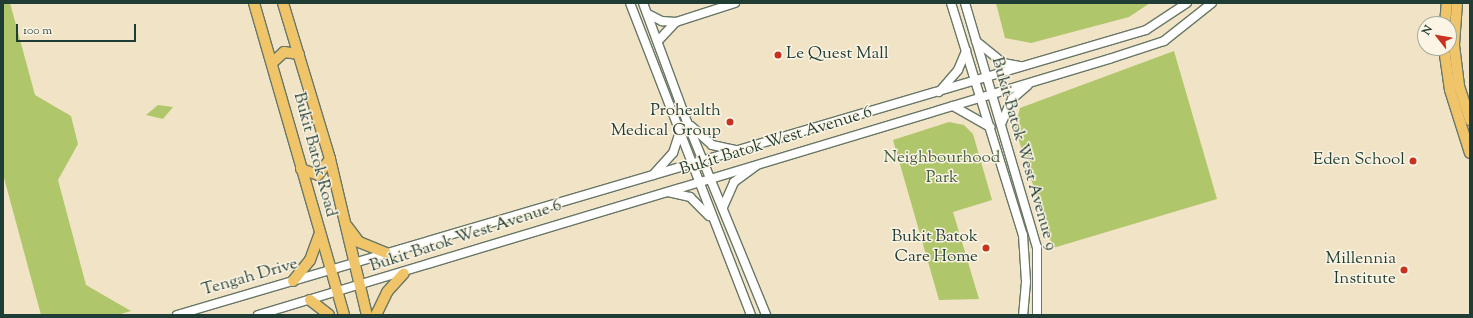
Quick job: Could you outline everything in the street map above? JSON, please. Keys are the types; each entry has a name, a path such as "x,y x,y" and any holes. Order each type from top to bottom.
{"main road":[{"name":"Bukit Batok Road","path":"254,3 273,62 319,235 332,270 344,315"},
{"name":"Bukit Batok Road","path":"283,3 330,159 359,287 367,315"},
{"path":"1445,16 1447,3"},
{"path":"1457,3 1454,45 1458,79 1470,120"},
{"path":"273,62 284,52 299,54"},
{"path":"1445,56 1451,93 1470,153"},
{"path":"302,169 318,175 330,159"},
{"path":"343,219 359,242 386,253"},
{"path":"293,281 310,260 319,235"},
{"path":"376,315 387,292 404,273"},
{"path":"310,300 329,315"}],"street":[{"path":"630,3 679,135 752,315"},
{"path":"643,3 687,122 766,315"},
{"path":"648,14 662,22 676,22 735,3"},
{"name":"Bukit Batok West Avenue 9","path":"951,3 1023,235 1026,282 1023,315"},
{"name":"Bukit Batok West Avenue 9","path":"965,3 974,39 992,94 1037,247 1036,315"},
{"name":"Bukit Batok West Avenue 6","path":"332,270 386,253 651,177 738,150 938,93 1146,30 1187,3"},
{"name":"Bukit Batok West Avenue 6","path":"338,294 710,177 953,106 1164,41 1212,3"},
{"path":"658,42 676,22"},
{"path":"974,39 1003,63 1025,66"},
{"path":"938,93 958,70 966,51"},
{"path":"1001,124 1012,99 1032,82"},
{"path":"953,106 991,128"},
{"path":"687,122 712,145 738,150"},
{"path":"651,177 672,153 679,135"},
{"path":"723,207 734,182 763,161"},
{"path":"663,192 690,197 715,223"},
{"name":"Tengah Drive","path":"177,315 332,270"},
{"path":"258,315 310,300 338,294"}],"green space":[{"path":"3,3 10,3 35,95 71,116 78,144 58,180 86,285 131,311 117,315 41,315 3,174"},
{"path":"996,3 1150,3 1129,17 1031,43 1005,38"},
{"path":"1174,51 1217,199 1053,248 1015,128 1020,108"},
{"path":"158,105 173,107 163,119 146,115"},
{"name":"Neighbourhood Park","path":"949,122 964,125 973,134 992,200 953,212 979,299 939,300 893,140"}],"place":[{"name":"Le Quest Mall","path":"778,55"},
{"name":"Prohealth Medical Group","path":"730,122"},
{"name":"Eden School","path":"1413,161"},
{"name":"Bukit Batok Care Home","path":"986,248"},
{"name":"Millennia Institute","path":"1404,270"}]}
